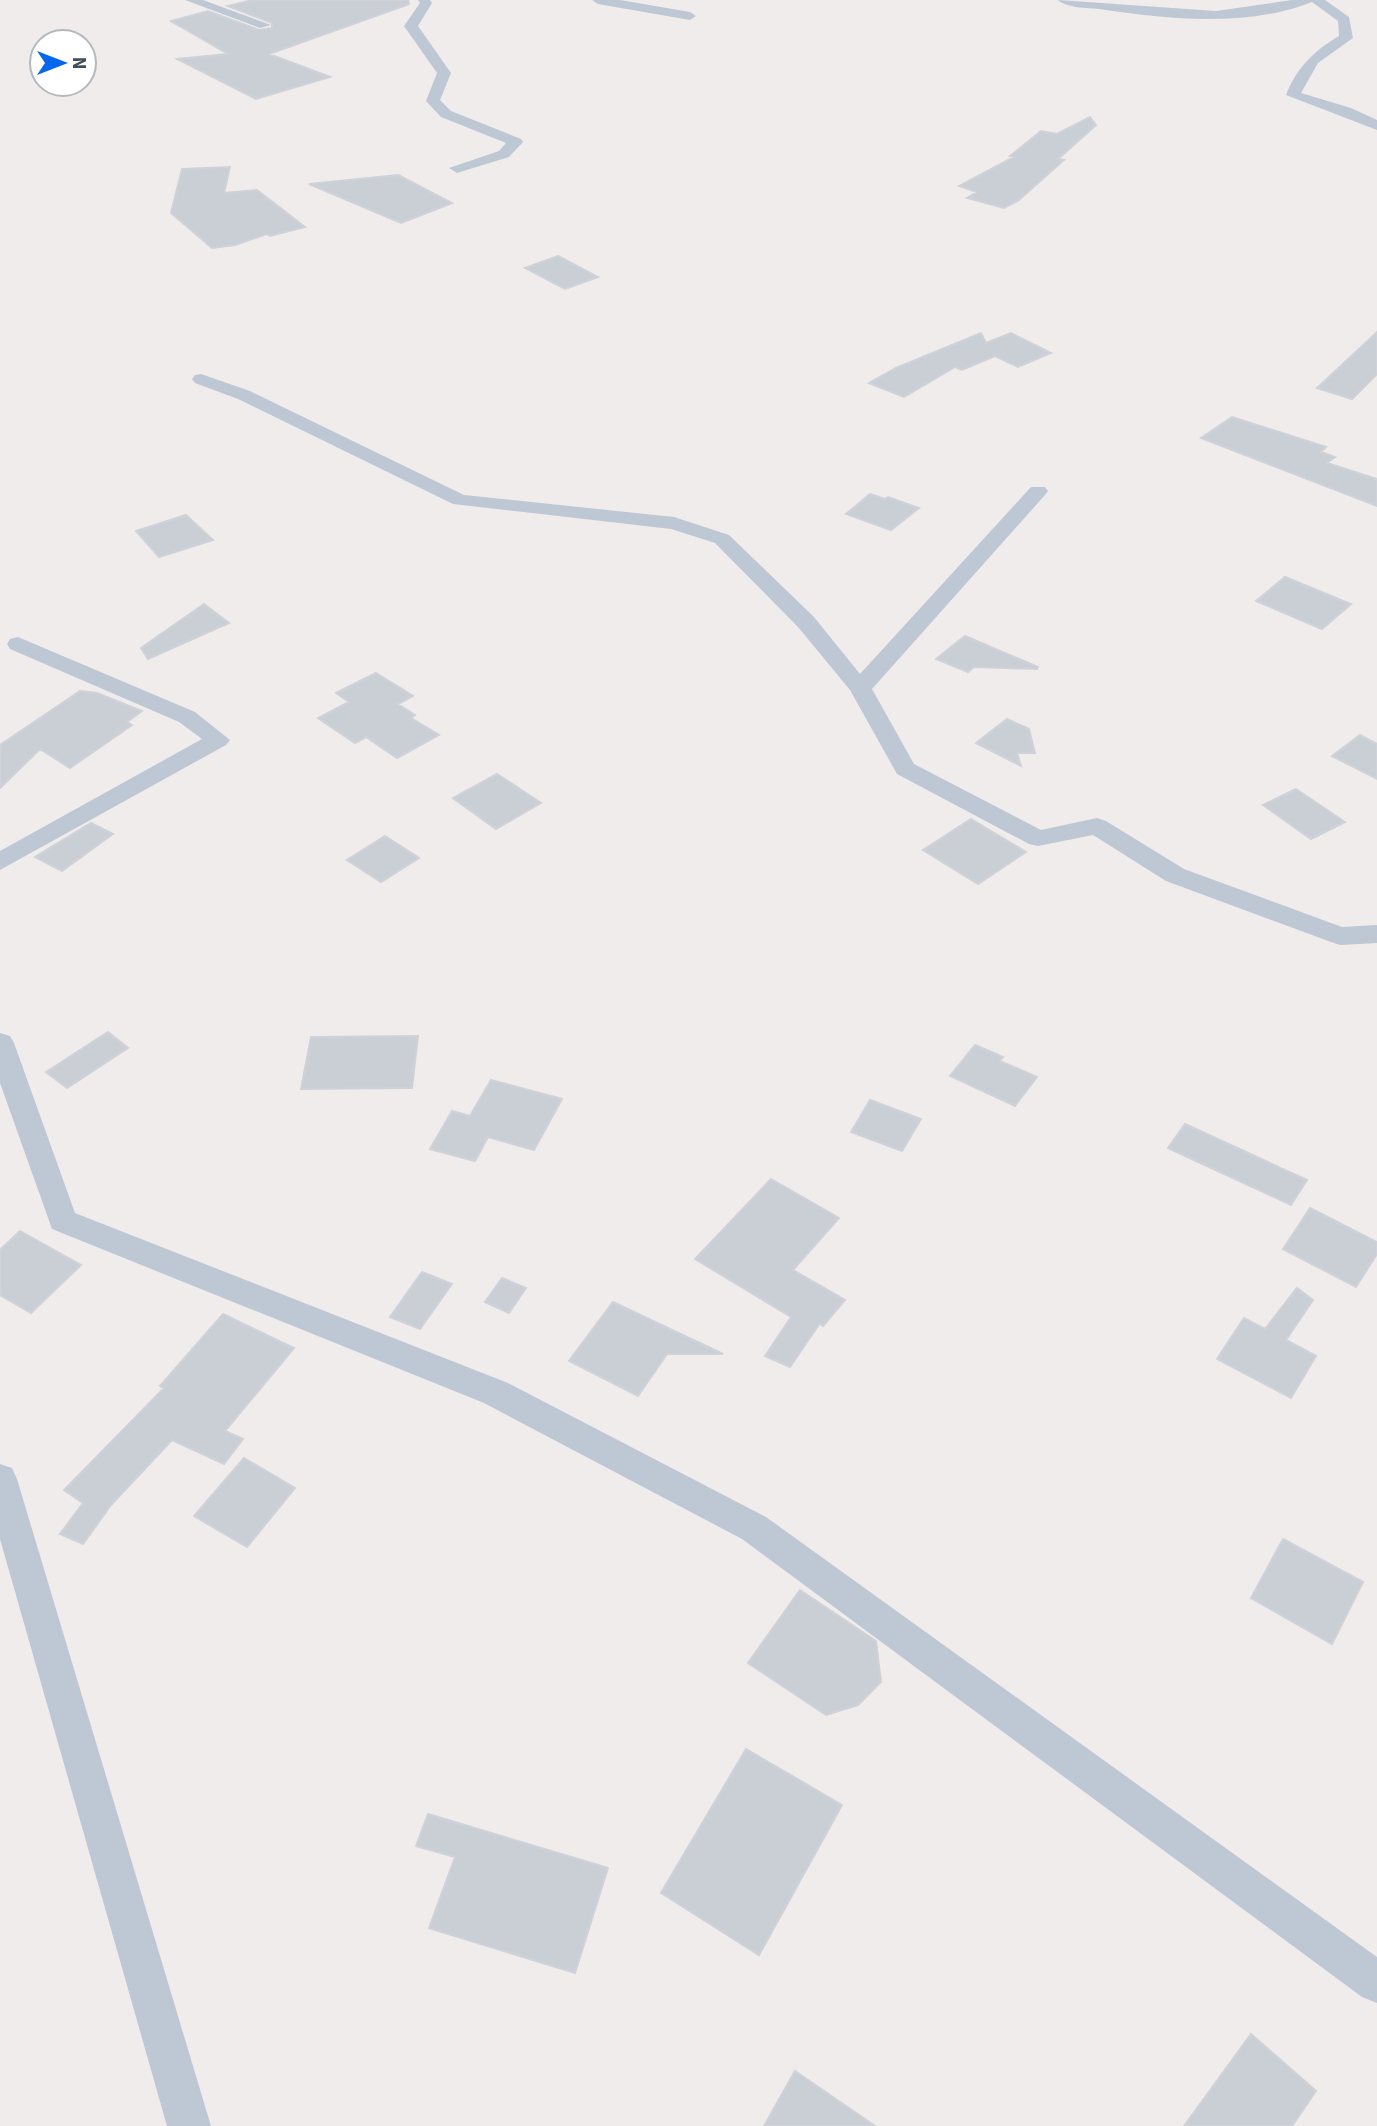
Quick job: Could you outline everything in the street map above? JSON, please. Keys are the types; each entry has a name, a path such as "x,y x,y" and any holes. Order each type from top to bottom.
{"street":[{"path":"191,0 265,25"},
{"path":"424,0 426,3 411,26 444,73 433,101 446,114 516,142 504,154 457,167"},
{"path":"598,0 690,16"},
{"path":"1064,0 1152,13 1234,14 1286,7 1307,0"},
{"path":"1317,0 1344,20 1346,38 1321,52 1300,73 1293,95 1346,111 1377,125"},
{"path":"201,379 244,396 460,500 674,523 722,539 806,622 860,688 905,769 1038,838 1097,826 1175,875 1340,936 1377,934"},
{"path":"860,688 1038,491"},
{"path":"0,862 88,810 218,740 187,717 18,644"},
{"path":"0,1043 63,1221 496,1393 754,1528 1377,1982"},
{"path":"0,1479 189,2126"}],"building":[{"path":"253,0 408,0 409,4 269,54 330,77 256,99 177,59 228,54 171,21 208,11 259,30 272,28 272,23 228,6"},
{"path":"1090,117 1096,125 1058,159 1064,160 1019,200 1004,208 967,198 977,192 959,186 1014,157 1010,156 1041,131 1057,134"},
{"path":"230,167 224,193 257,190 305,227 270,236 267,234 235,245 212,248 171,213 182,169"},
{"path":"398,175 452,203 401,223 309,184"},
{"path":"558,256 598,277 565,289 525,268"},
{"path":"1377,332 1377,374 1352,399 1317,388"},
{"path":"981,333 986,343 1011,333 1051,353 1018,367 995,356 962,370 955,367 904,397 869,383 896,368"},
{"path":"1232,417 1326,447 1321,452 1335,457 1327,463 1377,479 1377,506 1201,438"},
{"path":"870,494 919,508 891,530 846,514"},
{"path":"186,515 213,540 159,557 136,531"},
{"path":"1285,577 1351,604 1322,629 1256,601"},
{"path":"204,604 229,623 148,659 141,648"},
{"path":"965,636 1038,667 974,667 968,672 936,659"},
{"path":"376,673 413,696 398,704 415,715 411,718 439,735 397,758 366,737 355,743 318,718 349,702 336,693"},
{"path":"80,691 97,693 142,711 127,722 132,725 70,768 40,749 0,788 0,745"},
{"path":"1007,719 1029,729 1035,753 1017,753 1021,766 976,743"},
{"path":"1360,735 1377,744 1377,779 1332,756"},
{"path":"497,774 541,803 496,829 453,798"},
{"path":"1296,789 1345,822 1311,839 1263,805"},
{"path":"971,819 1026,852 978,884 923,850"},
{"path":"91,823 113,834 62,871 35,857"},
{"path":"385,836 419,858 381,882 347,860"},
{"path":"108,1032 128,1048 67,1088 46,1072"},
{"path":"418,1036 412,1088 301,1089 311,1037"},
{"path":"975,1045 1003,1057 1000,1061 1037,1077 1015,1106 950,1076"},
{"path":"491,1080 562,1099 534,1150 488,1137 475,1161 430,1149 452,1111 470,1116"},
{"path":"870,1100 921,1119 902,1151 851,1132"},
{"path":"1185,1124 1307,1180 1291,1205 1168,1148"},
{"path":"771,1179 839,1218 793,1270 845,1300 823,1326 820,1323 790,1367 765,1356 791,1317 695,1259"},
{"path":"1310,1208 1377,1242 1377,1254 1356,1287 1283,1249"},
{"path":"20,1231 81,1265 31,1313 0,1295 0,1250"},
{"path":"422,1272 452,1284 420,1329 390,1317"},
{"path":"502,1278 526,1288 509,1313 485,1302"},
{"path":"1297,1288 1313,1300 1286,1340 1316,1356 1291,1398 1217,1359 1244,1318 1265,1329"},
{"path":"613,1302 723,1354 667,1354 638,1396 569,1361"},
{"path":"223,1314 294,1348 225,1431 243,1439 224,1464 172,1440 111,1505 83,1544 60,1534 83,1503 64,1490 164,1388 160,1386"},
{"path":"244,1458 295,1488 247,1547 194,1516"},
{"path":"1283,1539 1363,1582 1332,1644 1251,1598"},
{"path":"800,1590 876,1641 881,1682 858,1705 826,1715 748,1663"},
{"path":"746,1749 842,1805 759,1955 661,1893"},
{"path":"428,1814 608,1868 575,1973 429,1928 455,1857 416,1846"},
{"path":"1251,2034 1316,2091 1292,2126 1184,2126"},
{"path":"795,2071 875,2126 764,2126"}]}
